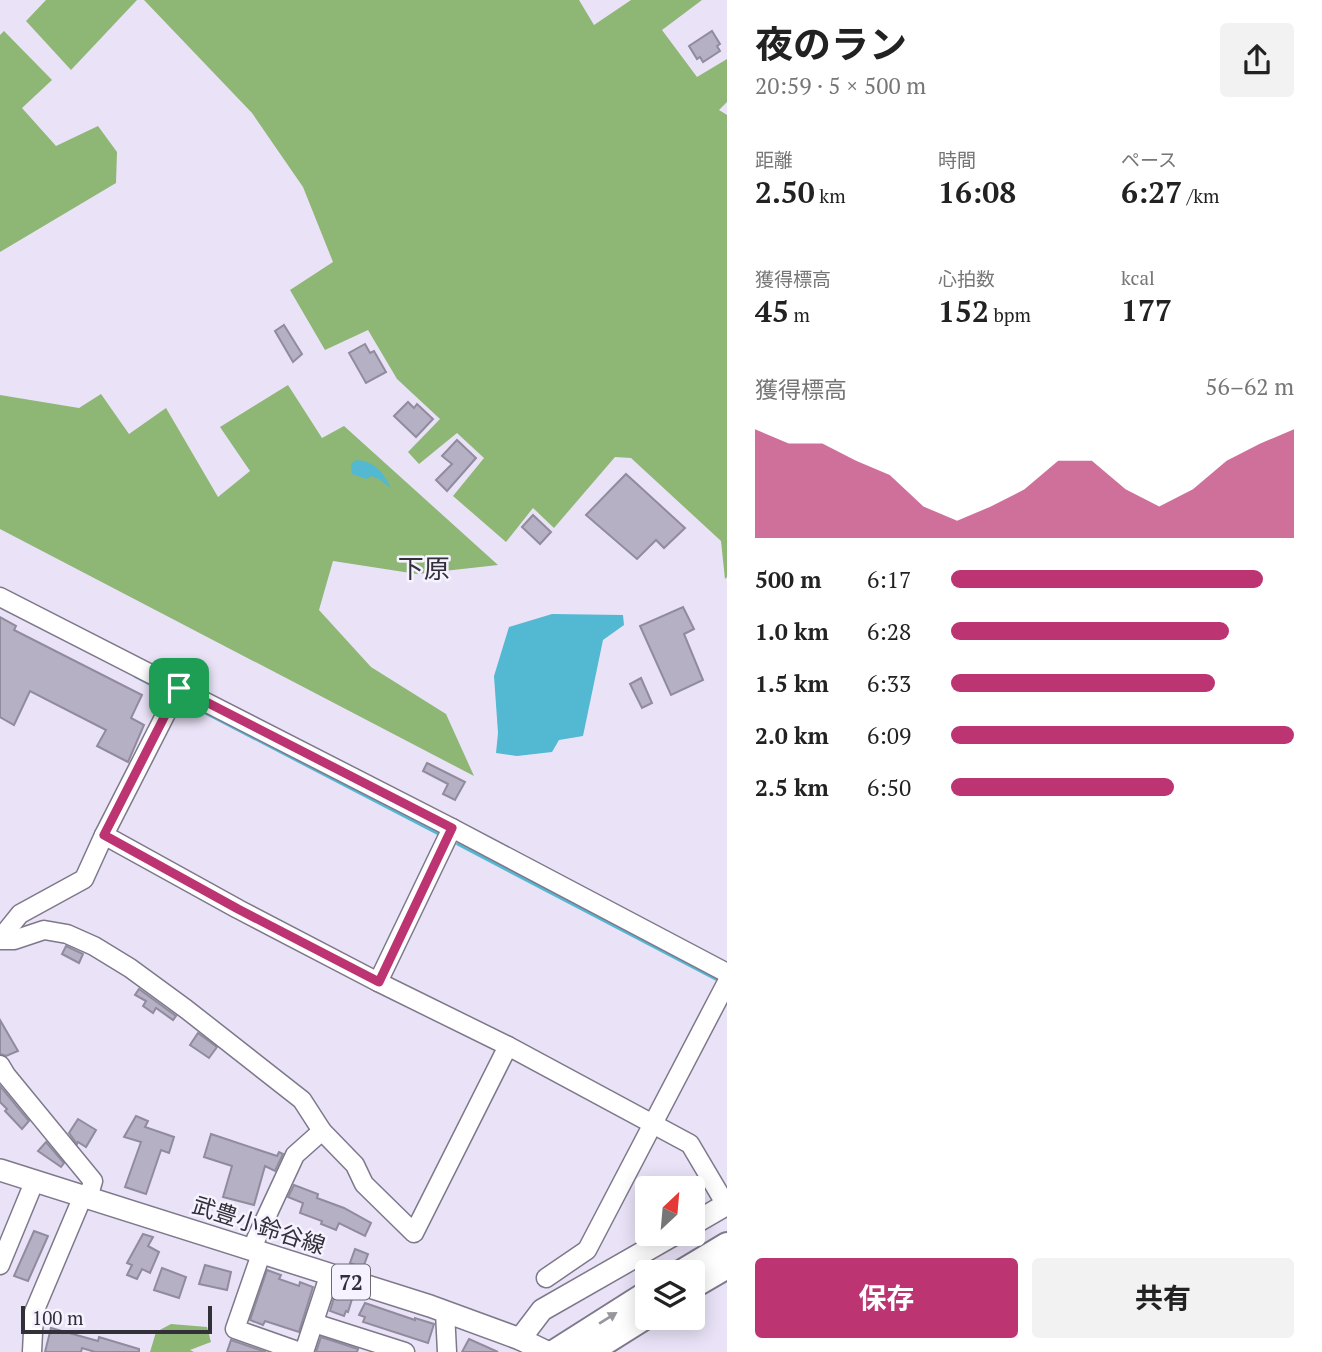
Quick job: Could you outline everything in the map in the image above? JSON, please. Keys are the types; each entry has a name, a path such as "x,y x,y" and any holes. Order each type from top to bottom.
{"highway":[{"path":"702,1260 727,1245"},
{"path":"705,1279 727,1266"},
{"path":"565,1350 635,1302"},
{"path":"565,1350 635,1320"}],"main road":[{"name":"武豊小鈴谷線","path":"0,1170 258,1246 329,1276 445,1312 520,1339 565,1350"},
{"path":"705,1217 727,1204"},
{"path":"520,1339 542,1310 654,1246"}],"street":[{"path":"0,597 452,828 727,973"},
{"path":"0,939 20,914 84,879 179,688"},
{"path":"379,982 452,828"},
{"path":"104,835 238,909 508,1046 690,1144 727,1204"},
{"path":"0,939 14,940 44,930 66,934 121,962 302,1100 322,1131 355,1165 364,1184 414,1234 508,1046"},
{"path":"546,1278 587,1250 727,982"},
{"path":"0,1065 93,1181 34,1312 32,1352"},
{"path":"322,1131 295,1155 258,1246 235,1329 302,1352 329,1276"},
{"path":"0,1265 35,1180"},
{"path":"445,1312 447,1352"},
{"path":"314,1323 405,1352"}],"green space":[{"path":"46,0 137,0 71,70 26,21"},
{"path":"144,0 579,0 594,25 631,0 702,0 662,30 697,77 727,59 727,102 719,110 727,115 727,577 725,579 721,541 631,458 615,457 554,528 533,508 506,542 453,496 484,458 457,433 419,464 408,452 440,419 397,379 368,330 325,350 290,290 333,262 303,187 252,113"},
{"path":"4,31 52,80 22,108 56,146 98,126 117,152 116,183 0,252 0,35"},
{"path":"288,385 322,438 344,426 498,565 417,574 333,561 319,610 371,667 446,714 474,776 0,529 0,395 79,408 101,394 129,434 166,408 218,497 250,471 220,427"},
{"path":"171,1324 207,1327 211,1342 190,1350 194,1352 150,1352 156,1332"}],"water":[{"path":"356,460 378,468 391,488 374,477 367,479 352,474 351,464"},
{"path":"552,614 623,615 624,625 603,640 583,736 559,740 552,752 517,756 496,753 498,733 494,676 509,627"}],"building":[{"path":"712,31 720,44 717,46 720,51 703,62 700,57 697,59 689,46"},
{"path":"284,325 302,354 293,362 275,331"},
{"path":"365,344 370,353 374,351 386,372 366,383 349,353"},
{"path":"408,402 414,408 417,404 433,419 416,437 394,416"},
{"path":"457,440 476,458 447,491 436,480 452,464 442,456"},
{"path":"626,474 685,528 664,548 656,540 637,559 586,515"},
{"path":"533,515 551,532 540,544 522,527"},
{"path":"683,607 694,629 684,634 703,680 671,695 640,626"},
{"path":"0,617 16,626 14,630 142,695 131,718 144,725 128,762 97,746 106,730 30,691 14,725 0,717"},
{"path":"641,678 652,703 642,708 630,684"},
{"path":"427,763 465,782 455,800 443,794 448,784 423,771"},
{"path":"66,946 83,954 79,963 62,954"},
{"path":"139,989 176,1016 173,1020 156,1008 153,1013 143,1006 146,1001 135,995"},
{"path":"0,1020 18,1051 6,1056 0,1054"},
{"path":"198,1033 217,1047 209,1058 190,1045"},
{"path":"0,1086 29,1121 22,1129 0,1102"},
{"path":"136,1116 148,1121 145,1127 174,1137 169,1153 161,1150 146,1194 125,1187 141,1142 124,1137"},
{"path":"78,1119 96,1130 86,1147 78,1142 77,1144 69,1133"},
{"path":"211,1134 277,1156 279,1152 283,1154 275,1171 265,1166 254,1205 223,1197 232,1166 204,1157"},
{"path":"46,1142 64,1163 61,1167 38,1151"},
{"path":"294,1185 318,1194 317,1198 344,1208 371,1223 365,1236 339,1223 336,1230 321,1224 322,1221 300,1213 303,1203 288,1197"},
{"path":"34,1231 48,1236 28,1281 14,1276"},
{"path":"143,1234 153,1237 148,1246 159,1252 150,1273 142,1269 137,1279 127,1275 132,1265 127,1263"},
{"path":"355,1249 368,1254 363,1268 350,1263"},
{"path":"205,1265 231,1272 227,1290 199,1284"},
{"path":"162,1268 186,1277 179,1298 154,1290"},
{"path":"267,1270 281,1275 279,1279 299,1286 300,1282 313,1287 299,1332 265,1321 263,1325 250,1320"},
{"path":"335,1294 352,1299 344,1316 330,1311"},
{"path":"365,1303 434,1324 428,1343 363,1322 365,1317 359,1315"},
{"path":"51,1328 98,1341 99,1337 139,1349 139,1352 95,1352 82,1348 81,1352 45,1352"},
{"path":"321,1337 358,1349 357,1352 316,1352"},
{"path":"469,1339 498,1352 462,1352"},
{"path":"231,1340 266,1352 227,1352"}],"waterway":[{"path":"135,676 167,693"},
{"path":"181,700 443,836"},
{"path":"458,844 718,980"}],"district":[{"name":"下原","path":"424,568"}],"route":[{"path":"179,688 452,828 379,982 104,835 179,688"}]}
